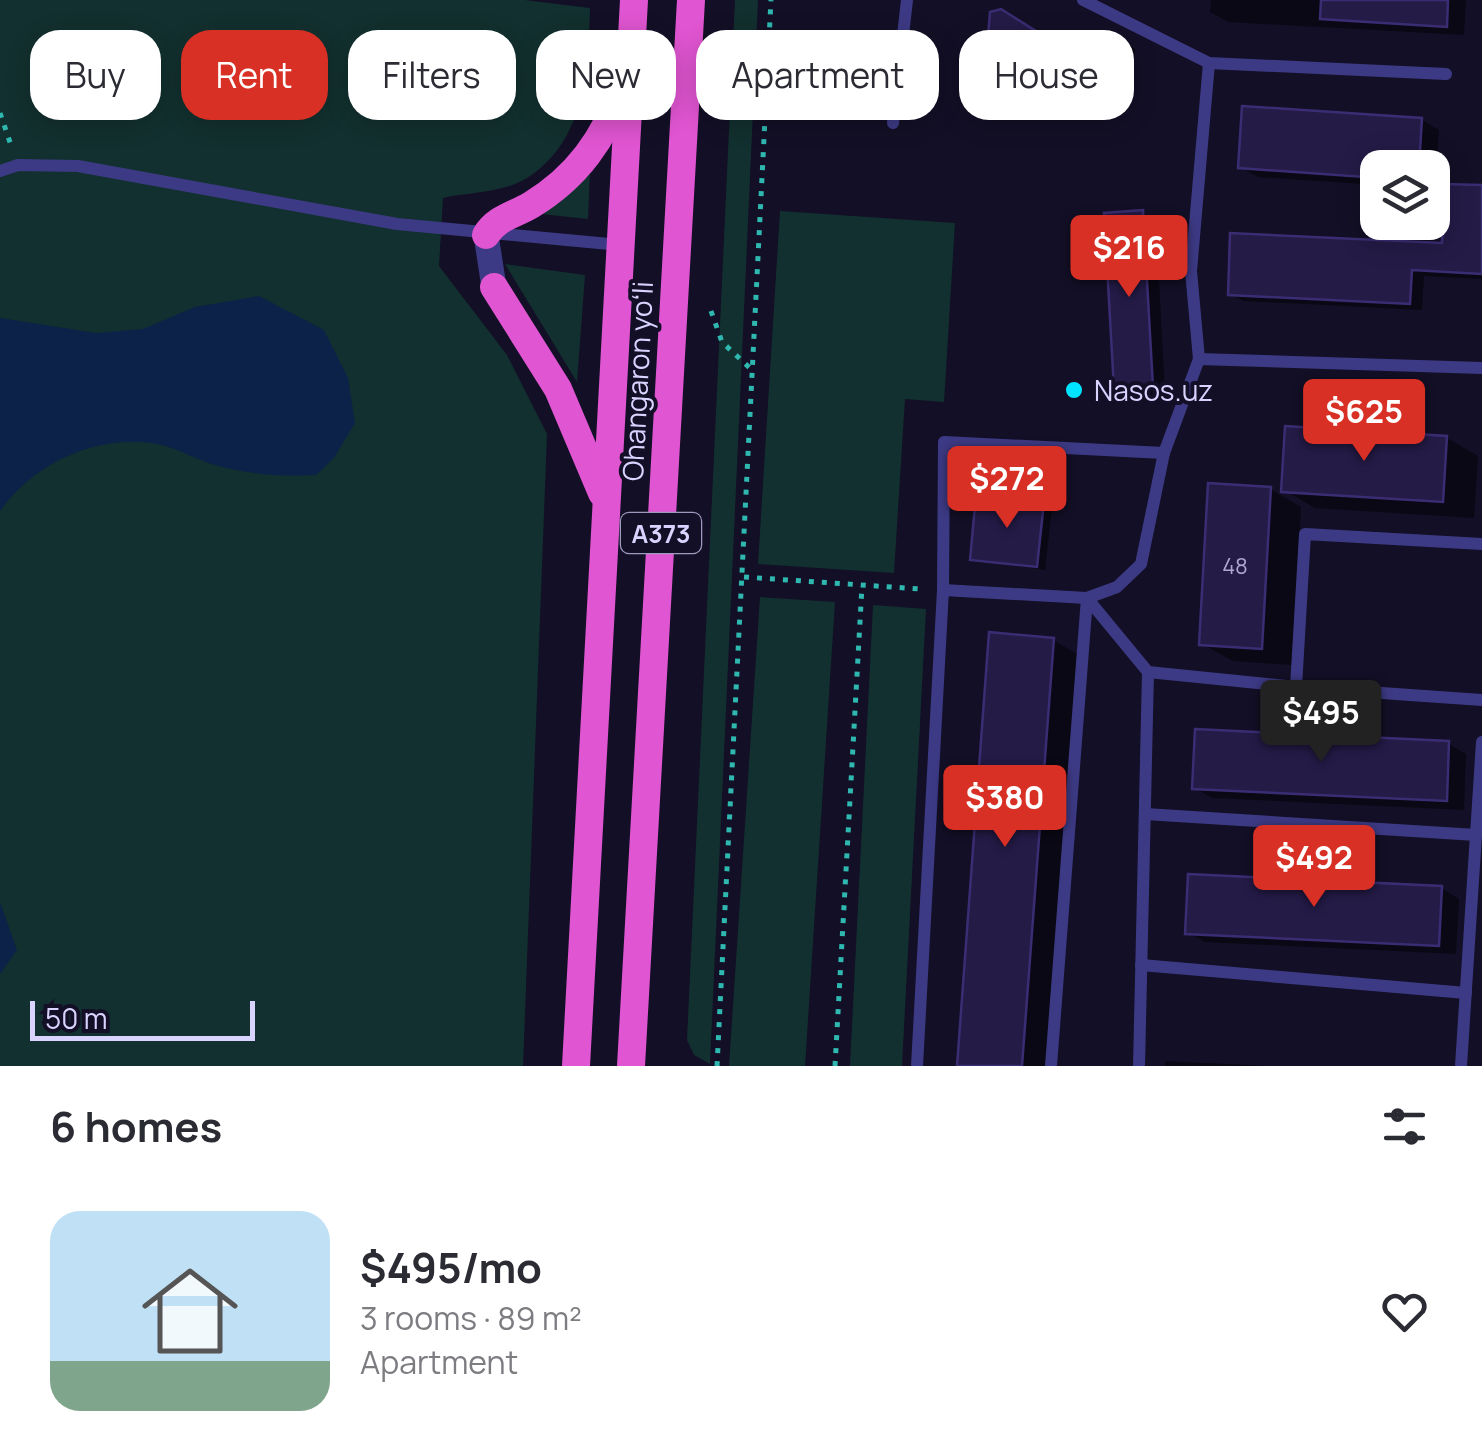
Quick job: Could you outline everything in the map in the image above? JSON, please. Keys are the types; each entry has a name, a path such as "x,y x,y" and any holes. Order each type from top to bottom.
{"highway":[{"name":"Ohangaron yoʻli","path":"632,30 634,0"},
{"name":"Ohangaron yoʻli","path":"631,1066 691,0"},
{"path":"486,235 493,224 550,192 587,157 609,120"},
{"name":"Ohangaron yoʻli","path":"576,1066 627,120"},
{"path":"494,287 558,389 606,506"}],"street":[{"path":"486,235 494,287"}],"lane":[{"path":"894,123 907,0"},
{"path":"1083,0 1209,63 1446,74"},
{"path":"943,590 1087,598 1117,587 1141,564 1164,453 1199,359 1191,271 1209,63"},
{"path":"0,172 18,165 78,166 397,224 620,246"},
{"path":"1199,359 1482,368"},
{"path":"917,1066 943,590 944,442 1164,453"},
{"path":"1296,687 1305,534 1482,544"},
{"path":"1087,598 1148,672 1139,1066"},
{"path":"1051,1066 1087,598"},
{"path":"1148,672 1482,700"},
{"path":"1461,1066 1476,928 1482,742"},
{"path":"1145,814 1476,835"},
{"path":"1141,966 1466,993"}],"path":[{"path":"718,1066 771,0"},
{"path":"0,113 18,165"},
{"path":"710,311 722,342 754,372"},
{"path":"744,577 943,590"},
{"path":"835,1066 862,586"}],"green space":[{"path":"0,0 525,0 590,8 589,30 536,30 536,120 573,120 547,163 518,183 443,198 439,266 507,355 547,434 523,1066 0,1066"},
{"path":"735,0 758,0 757,30 734,30"},
{"path":"729,120 753,120 710,1064 694,1055 687,1040"},
{"path":"590,170 588,219 541,214"},
{"path":"780,211 955,223 944,402 905,399 894,573 758,564"},
{"path":"505,264 585,275 577,382"},
{"path":"760,597 835,602 805,1066 729,1066"},
{"path":"873,605 926,609 902,1066 850,1066"}],"water":[{"path":"259,296 324,330 348,378 355,423 334,458 316,475 248,472 208,463 157,444 111,443 49,466 14,494 0,511 0,318 96,333 143,329 195,307"},
{"path":"0,902 17,950 0,974"}],"building":[{"path":"1321,0 1448,0 1447,27 1320,19"},
{"path":"1001,9 1034,30 989,30 990,12"},
{"path":"1242,106 1422,118 1420,150 1360,150 1360,177 1238,168"},
{"path":"1450,184 1482,185 1482,274 1412,270 1410,304 1228,295 1230,233 1442,243 1450,240"},
{"path":"1143,210 1153,387 1114,389 1104,213"},
{"path":"1285,426 1447,436 1443,502 1281,492"},
{"path":"1208,483 1271,487 1262,649 1199,645"},
{"path":"976,495 1044,502 1037,567 970,560"},
{"path":"989,632 1054,638 1022,1066 957,1066"},
{"path":"1195,729 1449,741 1447,801 1192,789"},
{"path":"1188,874 1442,886 1439,946 1185,934"}],"place":[{"name":"Nasos.uz","path":"1074,390"}]}
